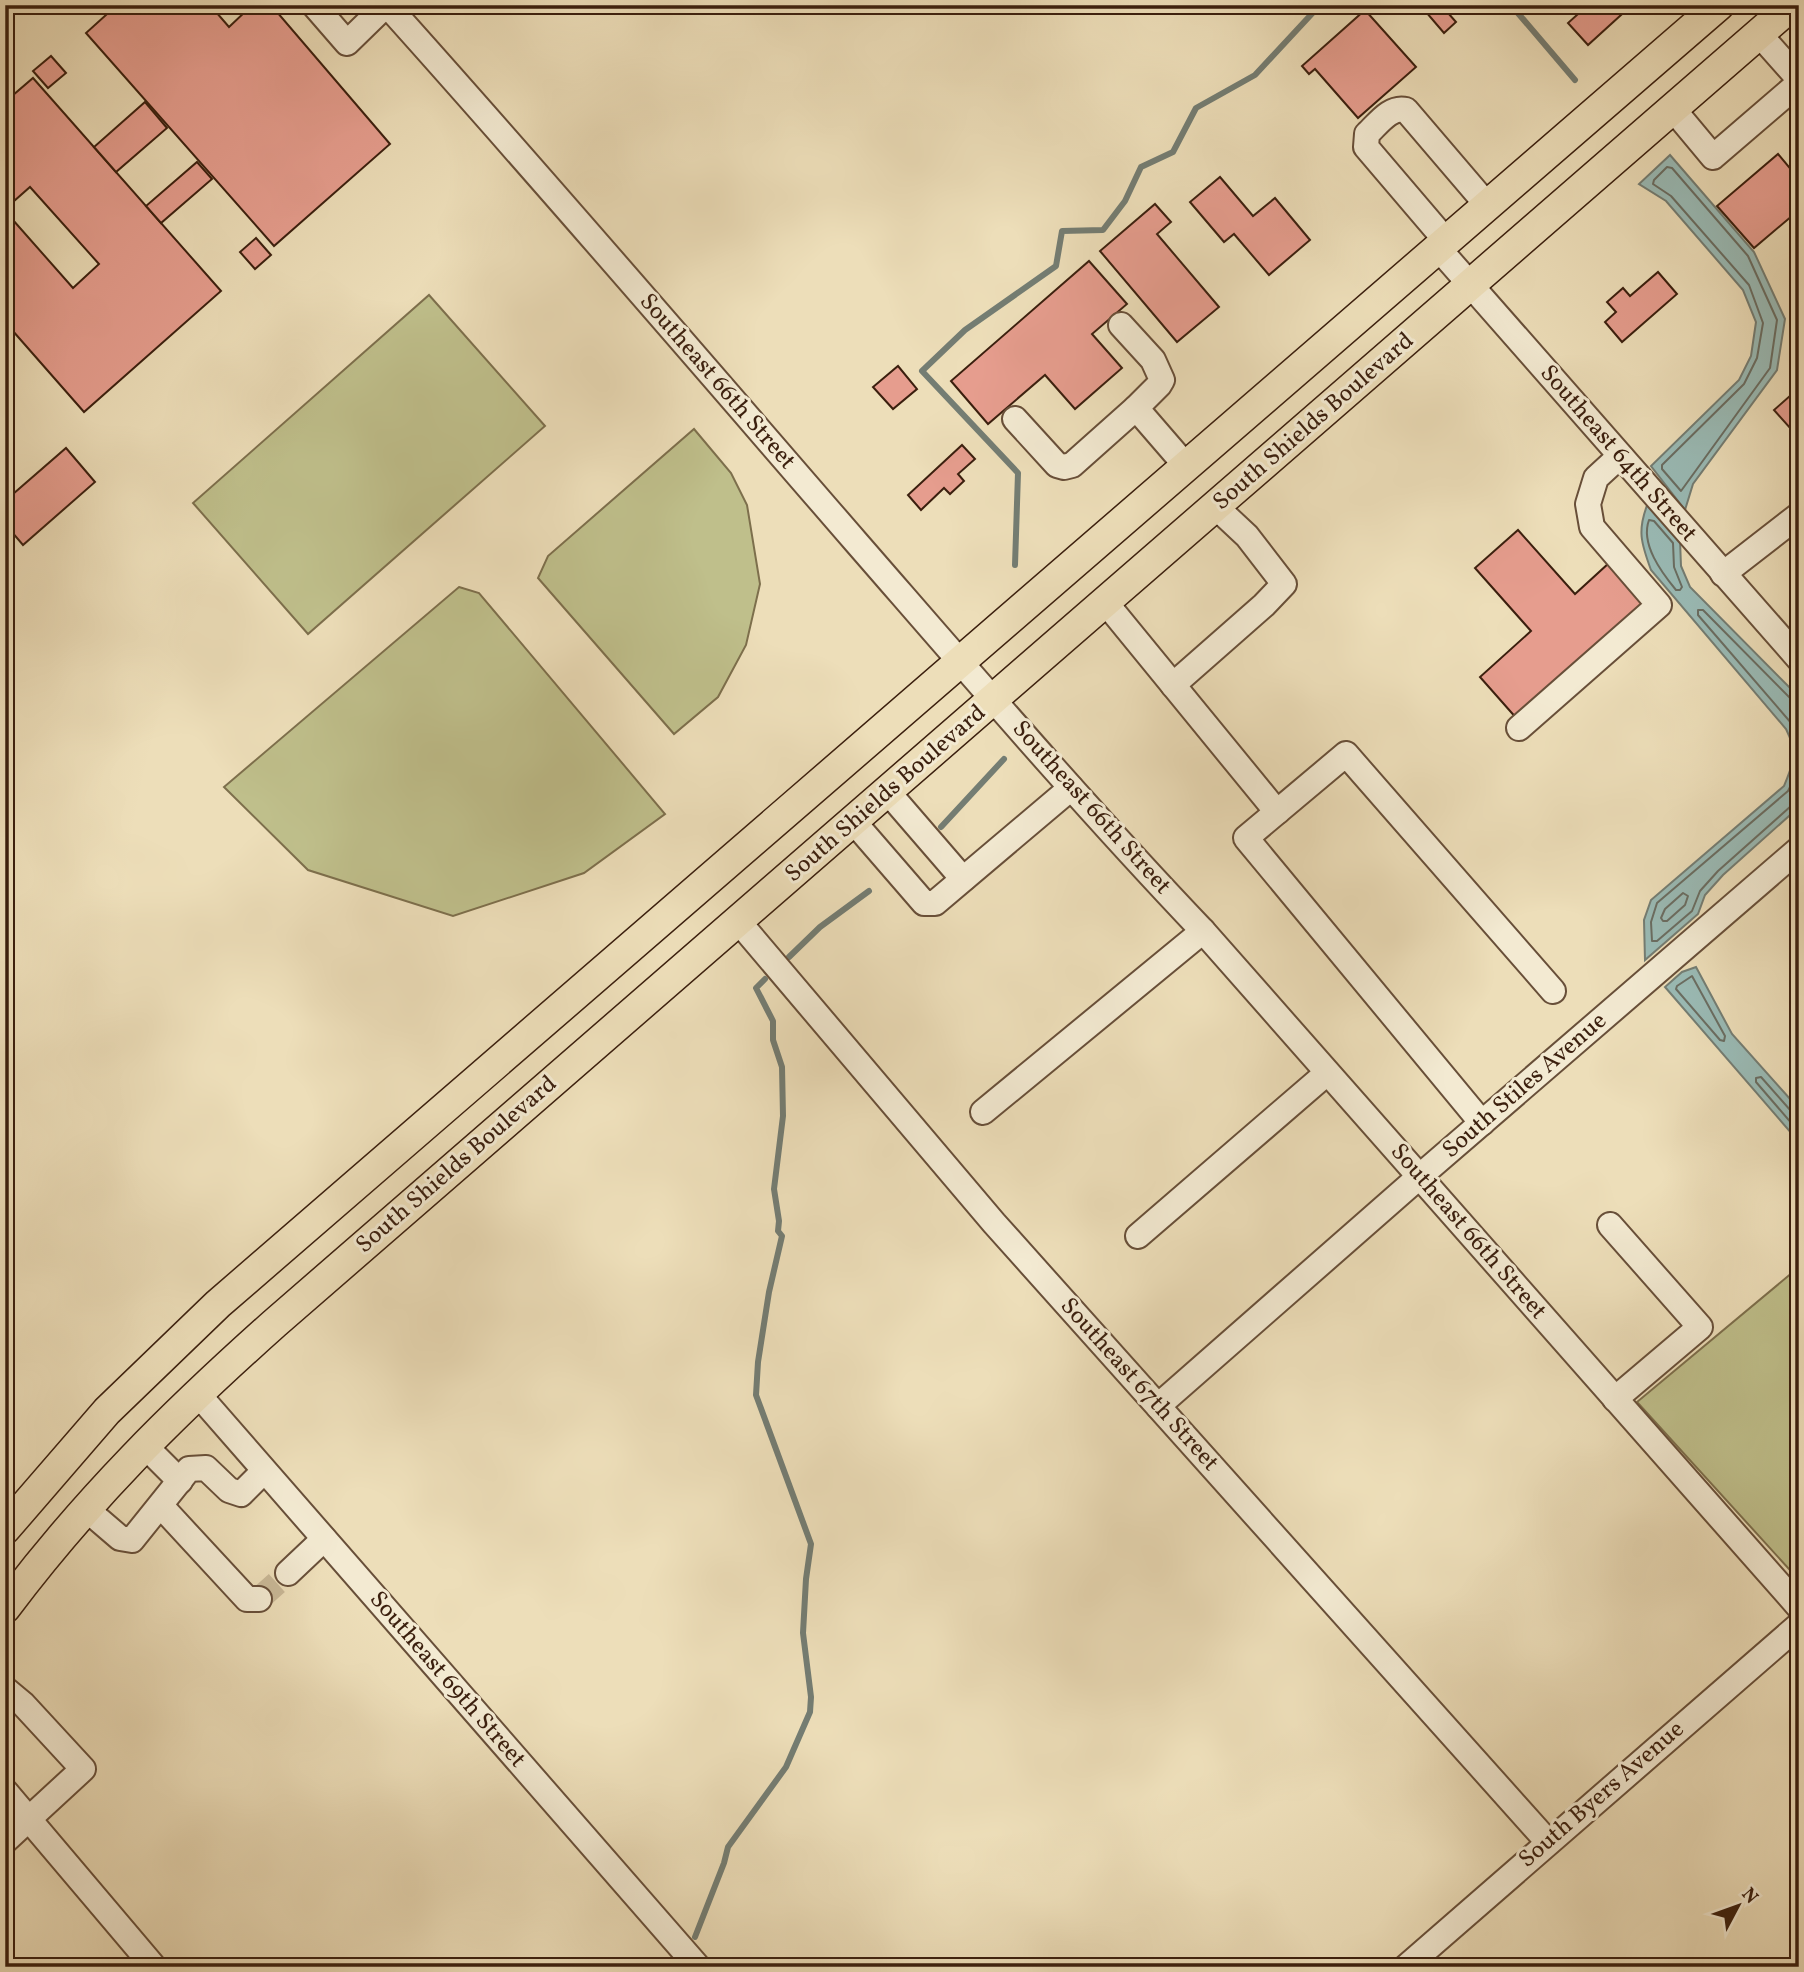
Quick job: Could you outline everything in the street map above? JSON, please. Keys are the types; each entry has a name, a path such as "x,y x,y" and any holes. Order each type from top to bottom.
{"main road":[{"name":"South Shields Boulevard","path":"5,1530 107,1411 218,1304 1719,5"},
{"name":"South Shields Boulevard","path":"5,1608 85,1508 197,1393 1792,5"}],"street":[{"path":"314,5 347,43 387,5"},
{"name":"Southeast 66th Street","path":"387,5 561,201 959,661 1203,931 1799,1607"},
{"path":"1673,109 1713,157 1799,81 1759,34"},
{"name":"Southeast 64th Street","path":"1488,206 1406,110 1395,109 1367,134 1366,147 1471,286 1799,659"},
{"path":"1015,419 1057,465 1072,465 1136,408 1162,380 1153,360 1121,325"},
{"path":"1136,408 1187,467"},
{"path":"1519,728 1659,605 1592,527 1588,503 1595,478 1620,456"},
{"path":"1173,685 1284,584 1247,536 1216,507"},
{"path":"1723,574 1799,515"},
{"path":"1105,603 1277,812"},
{"path":"1482,1122 1245,838 1346,754 1553,991"},
{"path":"853,821 924,903 935,903 1071,788"},
{"path":"887,791 963,879"},
{"name":"South Stiles Avenue","path":"1158,1406 1799,849"},
{"name":"Southeast 67th Street","path":"738,921 994,1223 1548,1842"},
{"path":"983,1112 1203,931"},
{"path":"1138,1236 1327,1073"},
{"path":"1610,1225 1700,1327 1615,1399"},
{"name":"Southeast 69th Street","path":"197,1393 698,1967"},
{"path":"144,1446 180,1481"},
{"path":"85,1508 120,1538 132,1539 189,1469 206,1468 229,1490 241,1493 264,1471"},
{"path":"161,1506 247,1599 259,1599"},
{"path":"288,1573 324,1539"},
{"name":"South Byers Avenue","path":"1406,1967 1799,1625"},
{"path":"5,1689 23,1704 83,1769 5,1841"},
{"path":"5,1791 154,1967"}],"green space":[{"path":"429,295 545,426 308,634 193,503"},
{"path":"694,429 731,473 747,505 760,584 746,645 718,697 674,734 538,578 548,556"},
{"path":"459,587 479,593 665,814 584,873 453,916 308,870 224,787"},
{"path":"1799,1267 1799,1580 1637,1402"}],"water":[{"path":"1670,155 1754,252 1785,319 1777,370 1693,484 1685,510 1651,466 1739,380 1751,356 1756,322 1743,290 1666,201 1639,184"},
{"path":"1648,503 1680,540 1681,566 1690,587 1799,697 1799,807 1723,875 1705,895 1698,914 1645,960 1644,920 1651,900 1784,786 1793,758 1786,729 1651,570 1641,529"},
{"path":"1696,967 1732,1034 1799,1109 1799,1142 1665,987 1682,972"}],"building":[{"path":"117,5 210,5 229,27 246,11 241,5 271,5 390,144 274,246 86,33"},
{"path":"1420,5 1441,5 1456,22 1444,33"},
{"path":"1588,5 1632,5 1588,45 1568,23"},
{"path":"1365,10 1416,67 1358,118 1315,69 1309,74 1302,66"},
{"path":"51,56 66,73 48,88 33,71"},
{"path":"33,78 221,291 84,412 5,322 5,211 73,288 99,264 30,187 5,209 5,102"},
{"path":"145,102 167,128 116,172 94,147"},
{"path":"1778,154 1799,179 1799,210 1754,248 1717,206"},
{"path":"197,162 212,179 161,223 146,206"},
{"path":"1220,177 1253,216 1275,198 1310,240 1269,275 1234,234 1224,242 1190,202"},
{"path":"1155,204 1171,222 1157,234 1219,307 1177,342 1100,251"},
{"path":"256,238 271,255 255,269 240,252"},
{"path":"1089,261 1127,304 1092,334 1122,368 1075,409 1045,375 988,424 951,381"},
{"path":"1658,272 1677,294 1622,342 1605,322 1616,312 1607,302 1623,288 1630,296"},
{"path":"898,366 917,389 893,409 873,387"},
{"path":"1799,388 1799,438 1774,410"},
{"path":"962,445 975,459 958,474 964,481 950,494 944,488 921,510 908,495"},
{"path":"66,448 95,482 23,545 5,524 5,501"},
{"path":"1518,530 1575,594 1609,563 1647,606 1518,720 1480,677 1531,631 1475,568"}],"waterway":[{"path":"1015,565 1018,473 922,371 965,330 1056,266 1062,231 1103,230 1125,201 1141,167 1173,152 1196,108 1255,75 1320,5"},
{"path":"1511,5 1575,80"},
{"path":"941,827 1004,759"},
{"path":"789,957 820,927 869,891"},
{"path":"695,1937 728,1847 786,1767 810,1712 811,1697 803,1633 811,1544 756,1395 758,1362 769,1292 782,1236 778,1231 774,1189 783,1116 782,1067 773,1040 773,1021 756,988 765,979"}],"tunnel":[{"path":"259,1599 288,1573"}]}
